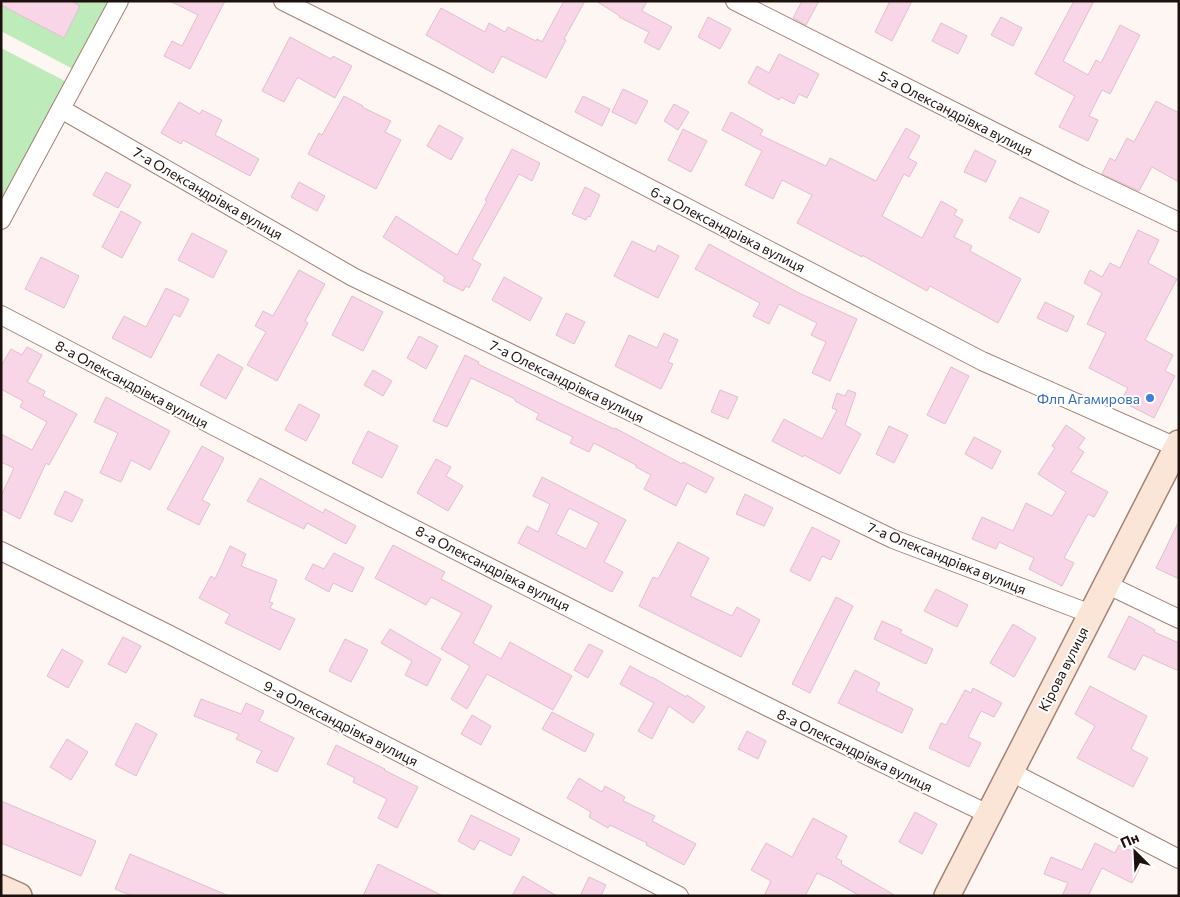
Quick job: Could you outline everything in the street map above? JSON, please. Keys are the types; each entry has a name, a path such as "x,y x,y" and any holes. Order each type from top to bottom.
{"street":[{"path":"1,220 120,1"},
{"name":"6-а Олександрівка вулиця","path":"283,1 443,81 982,361 1178,445"},
{"name":"5-а Олександрівка вулиця","path":"735,1 1080,175 1179,222"},
{"name":"7-а Олександрівка вулиця","path":"61,109 353,277 893,539 1091,614"},
{"name":"8-а Олександрівка вулиця","path":"1,315 260,451 810,729 988,814"},
{"name":"Кірова вулиця","path":"947,896 1178,445"},
{"name":"9-а Олександрівка вулиця","path":"1,551 168,634 679,896"},
{"path":"1106,584 1179,619"},
{"path":"1011,772 1179,859"},
{"path":"1,888 19,896"}],"green space":[{"path":"1,1 109,1 73,69 1,31"},
{"path":"1,48 67,82 1,203"}],"building":[{"path":"1,1 71,1 80,6 64,38 1,5"},
{"path":"170,1 225,1 190,69 164,56 172,41 182,46 198,15"},
{"path":"564,1 585,1 564,39 566,40 546,78 502,56 493,73 426,35 441,8 485,32 489,23 505,32 508,27 536,41 537,39 542,42"},
{"path":"596,1 647,1 642,11 672,27 659,50 644,42 649,32 619,17"},
{"path":"802,1 819,1 806,25 793,18"},
{"path":"890,1 912,1 892,41 875,32"},
{"path":"1074,1 1094,1 1063,61 1088,75 1096,60 1101,63 1120,25 1140,35 1110,94 1102,90 1089,116 1098,120 1088,141 1059,127 1075,96 1035,74"},
{"path":"708,17 731,29 720,49 698,37"},
{"path":"1001,17 1022,28 1013,46 991,35"},
{"path":"941,23 967,36 958,54 932,41"},
{"path":"290,37 331,59 333,56 352,66 335,98 299,78 297,78 284,102 262,91"},
{"path":"779,54 819,74 807,98 799,94 794,104 781,97 779,100 748,83 757,66 769,73"},
{"path":"623,89 648,101 636,124 612,112"},
{"path":"344,96 391,121 385,132 401,140 376,189 308,154 319,133 322,135"},
{"path":"583,96 610,109 602,126 575,112"},
{"path":"1156,101 1179,113 1179,182 1152,167 1139,191 1102,174 1110,158 1115,161 1127,138 1134,142"},
{"path":"179,102 200,114 202,110 222,120 215,135 259,159 250,176 183,140 181,144 161,133"},
{"path":"674,104 689,112 678,130 664,121"},
{"path":"731,112 763,130 760,135 826,166 830,158 876,181 906,128 920,136 908,158 917,163 909,177 904,174 882,216 922,238 941,201 957,210 954,215 963,220 954,237 972,246 970,251 1021,279 998,323 930,286 927,291 862,255 862,257 797,223 812,195 782,180 773,199 745,185 762,151 722,130"},
{"path":"439,125 463,138 451,160 427,146"},
{"path":"683,129 707,141 691,172 668,160"},
{"path":"512,149 540,163 532,181 519,174 472,259 481,264 469,288 466,286 463,291 443,281 445,277 383,237 396,216 457,255 487,201 485,200"},
{"path":"975,150 996,161 986,182 964,172"},
{"path":"106,172 131,185 118,208 93,195"},
{"path":"299,182 325,196 317,211 291,197"},
{"path":"585,187 600,195 590,217 588,216 586,220 572,214"},
{"path":"1020,197 1049,211 1039,233 1009,218"},
{"path":"121,211 141,222 122,258 102,247"},
{"path":"1138,230 1159,240 1148,263 1177,279 1145,340 1173,355 1165,371 1175,376 1154,418 1121,401 1128,388 1089,368 1106,333 1087,324 1102,293 1084,283 1090,270 1102,277 1110,263 1120,268"},
{"path":"192,233 227,251 213,278 178,260"},
{"path":"632,241 655,252 658,245 679,256 658,298 614,276"},
{"path":"709,244 799,293 857,319 830,381 812,373 826,342 811,335 817,323 779,304 769,324 753,316 760,303 695,269"},
{"path":"41,257 79,276 64,308 25,289"},
{"path":"299,270 325,284 305,321 308,323 277,381 247,365 266,332 255,326 263,311 273,316"},
{"path":"504,277 542,298 530,321 492,300"},
{"path":"166,288 189,299 180,317 174,314 151,358 112,338 124,316 146,327"},
{"path":"352,296 383,312 363,351 332,335"},
{"path":"1045,302 1074,316 1067,332 1037,318"},
{"path":"566,313 585,322 574,344 556,335"},
{"path":"664,333 678,340 668,362 673,364 661,389 615,366 629,335 657,348"},
{"path":"419,336 438,346 426,369 407,358"},
{"path":"27,347 42,355 27,382 45,391 43,396 77,414 49,465 46,463 20,519 1,509 1,496 14,468 1,462 1,434 32,450 47,422 20,407 23,401 1,389 1,366 11,349 22,355"},
{"path":"218,354 243,368 226,399 200,385"},
{"path":"465,355 479,362 478,364 615,428 682,464 683,462 714,478 706,493 687,483 676,506 644,489 651,475 636,467 636,465 594,443 589,452 570,443 573,437 536,419 539,414 515,401 515,399 471,378 447,427 433,421"},
{"path":"951,367 969,376 945,424 927,415"},
{"path":"373,370 392,381 383,396 364,385"},
{"path":"720,390 738,397 728,419 711,412"},
{"path":"848,390 856,393 845,425 861,434 840,474 772,441 784,419 822,439 837,410 832,408 837,393 845,396"},
{"path":"106,397 170,431 150,470 131,460 121,482 100,473 118,433 94,422"},
{"path":"299,404 320,415 306,441 285,430"},
{"path":"1066,425 1085,438 1078,448 1084,452 1071,472 1108,492 1094,517 1088,514 1064,558 1074,563 1062,586 1029,569 1034,558 999,542 996,549 972,539 982,517 1013,531 1026,503 1052,516 1066,492 1038,474 1055,448 1052,446"},
{"path":"889,426 908,435 894,463 876,454"},
{"path":"368,431 398,446 382,478 352,463"},
{"path":"974,437 1001,451 992,469 965,454"},
{"path":"202,446 224,458 202,500 210,504 199,525 167,509"},
{"path":"436,459 451,467 446,476 463,486 448,511 417,493"},
{"path":"542,477 626,520 604,562 623,572 612,592 518,543 527,526 538,532 550,504 533,496","holes":["569,508 599,523 586,549 556,534"]},
{"path":"260,478 323,513 325,509 356,526 346,544 307,523 304,529 247,501"},
{"path":"65,491 83,500 72,522 54,514"},
{"path":"745,494 773,508 764,526 736,514"},
{"path":"1179,521 1179,579 1156,568"},
{"path":"812,527 840,541 831,560 822,556 810,581 790,571"},
{"path":"678,542 709,558 690,596 732,616 737,607 760,620 741,657 639,606 653,577 658,579"},
{"path":"393,545 445,572 441,579 492,606 473,643 501,659 510,642 572,676 553,710 487,674 467,709 451,699 470,666 441,649 462,613 431,597 426,605 375,578"},
{"path":"230,546 246,554 241,566 277,580 269,602 273,603 270,608 295,619 280,650 225,623 230,614 199,598 211,576 215,579"},
{"path":"334,553 364,568 352,592 333,583 329,592 305,579 313,564 324,569"},
{"path":"936,589 968,605 957,627 924,611"},
{"path":"836,597 853,606 810,693 792,684"},
{"path":"1129,616 1155,630 1154,632 1179,643 1179,671 1143,655 1135,670 1108,657"},
{"path":"882,621 902,630 900,633 933,649 926,664 874,639"},
{"path":"1013,624 1036,638 1014,677 990,663"},
{"path":"390,629 441,659 427,686 405,675 412,661 381,643"},
{"path":"123,637 141,646 126,673 108,664"},
{"path":"345,639 368,650 351,682 329,671"},
{"path":"589,644 603,651 588,678 574,670"},
{"path":"62,649 83,661 68,688 47,676"},
{"path":"630,666 686,697 687,695 705,707 693,723 669,706 652,739 638,731 654,703 620,684"},
{"path":"855,670 880,683 876,691 913,709 902,733 838,703"},
{"path":"1090,686 1147,716 1131,749 1148,758 1133,787 1077,758 1095,726 1075,714"},
{"path":"973,688 1002,703 994,717 981,711 968,737 981,743 969,767 929,748 941,723 946,725 965,690 971,693"},
{"path":"201,699 241,714 246,703 264,711 259,721 294,738 277,772 256,762 262,751 236,739 239,734 194,716"},
{"path":"552,712 594,734 585,752 542,729"},
{"path":"472,715 491,726 481,745 461,734"},
{"path":"136,723 157,734 136,776 115,765"},
{"path":"747,731 766,741 758,759 738,749"},
{"path":"67,739 88,752 71,780 50,767"},
{"path":"336,745 418,787 397,828 378,818 387,799 353,782 355,778 327,764"},
{"path":"579,778 602,792 605,786 625,797 623,801 655,816 652,821 696,844 684,865 646,845 647,843 610,825 608,828 589,817 591,812 567,798"},
{"path":"1,801 96,841 81,876 1,843"},
{"path":"915,812 937,824 922,854 899,842"},
{"path":"471,815 520,839 511,856 480,840 474,850 458,841"},
{"path":"813,818 847,836 836,858 842,861 841,864 896,896 860,896 817,873 805,896 764,896 771,881 751,870 766,843 792,857"},
{"path":"1095,843 1115,853 1119,845 1145,858 1132,883 1102,868 1088,896 1062,896 1068,883 1044,874 1051,857 1082,870"},
{"path":"130,854 229,896 132,896 115,889"},
{"path":"378,864 443,896 363,896"},
{"path":"523,876 557,896 512,896"},
{"path":"589,877 606,885 601,896 580,896"}],"place":[{"name":"Флп Агамирова","path":"1150,398"}]}
